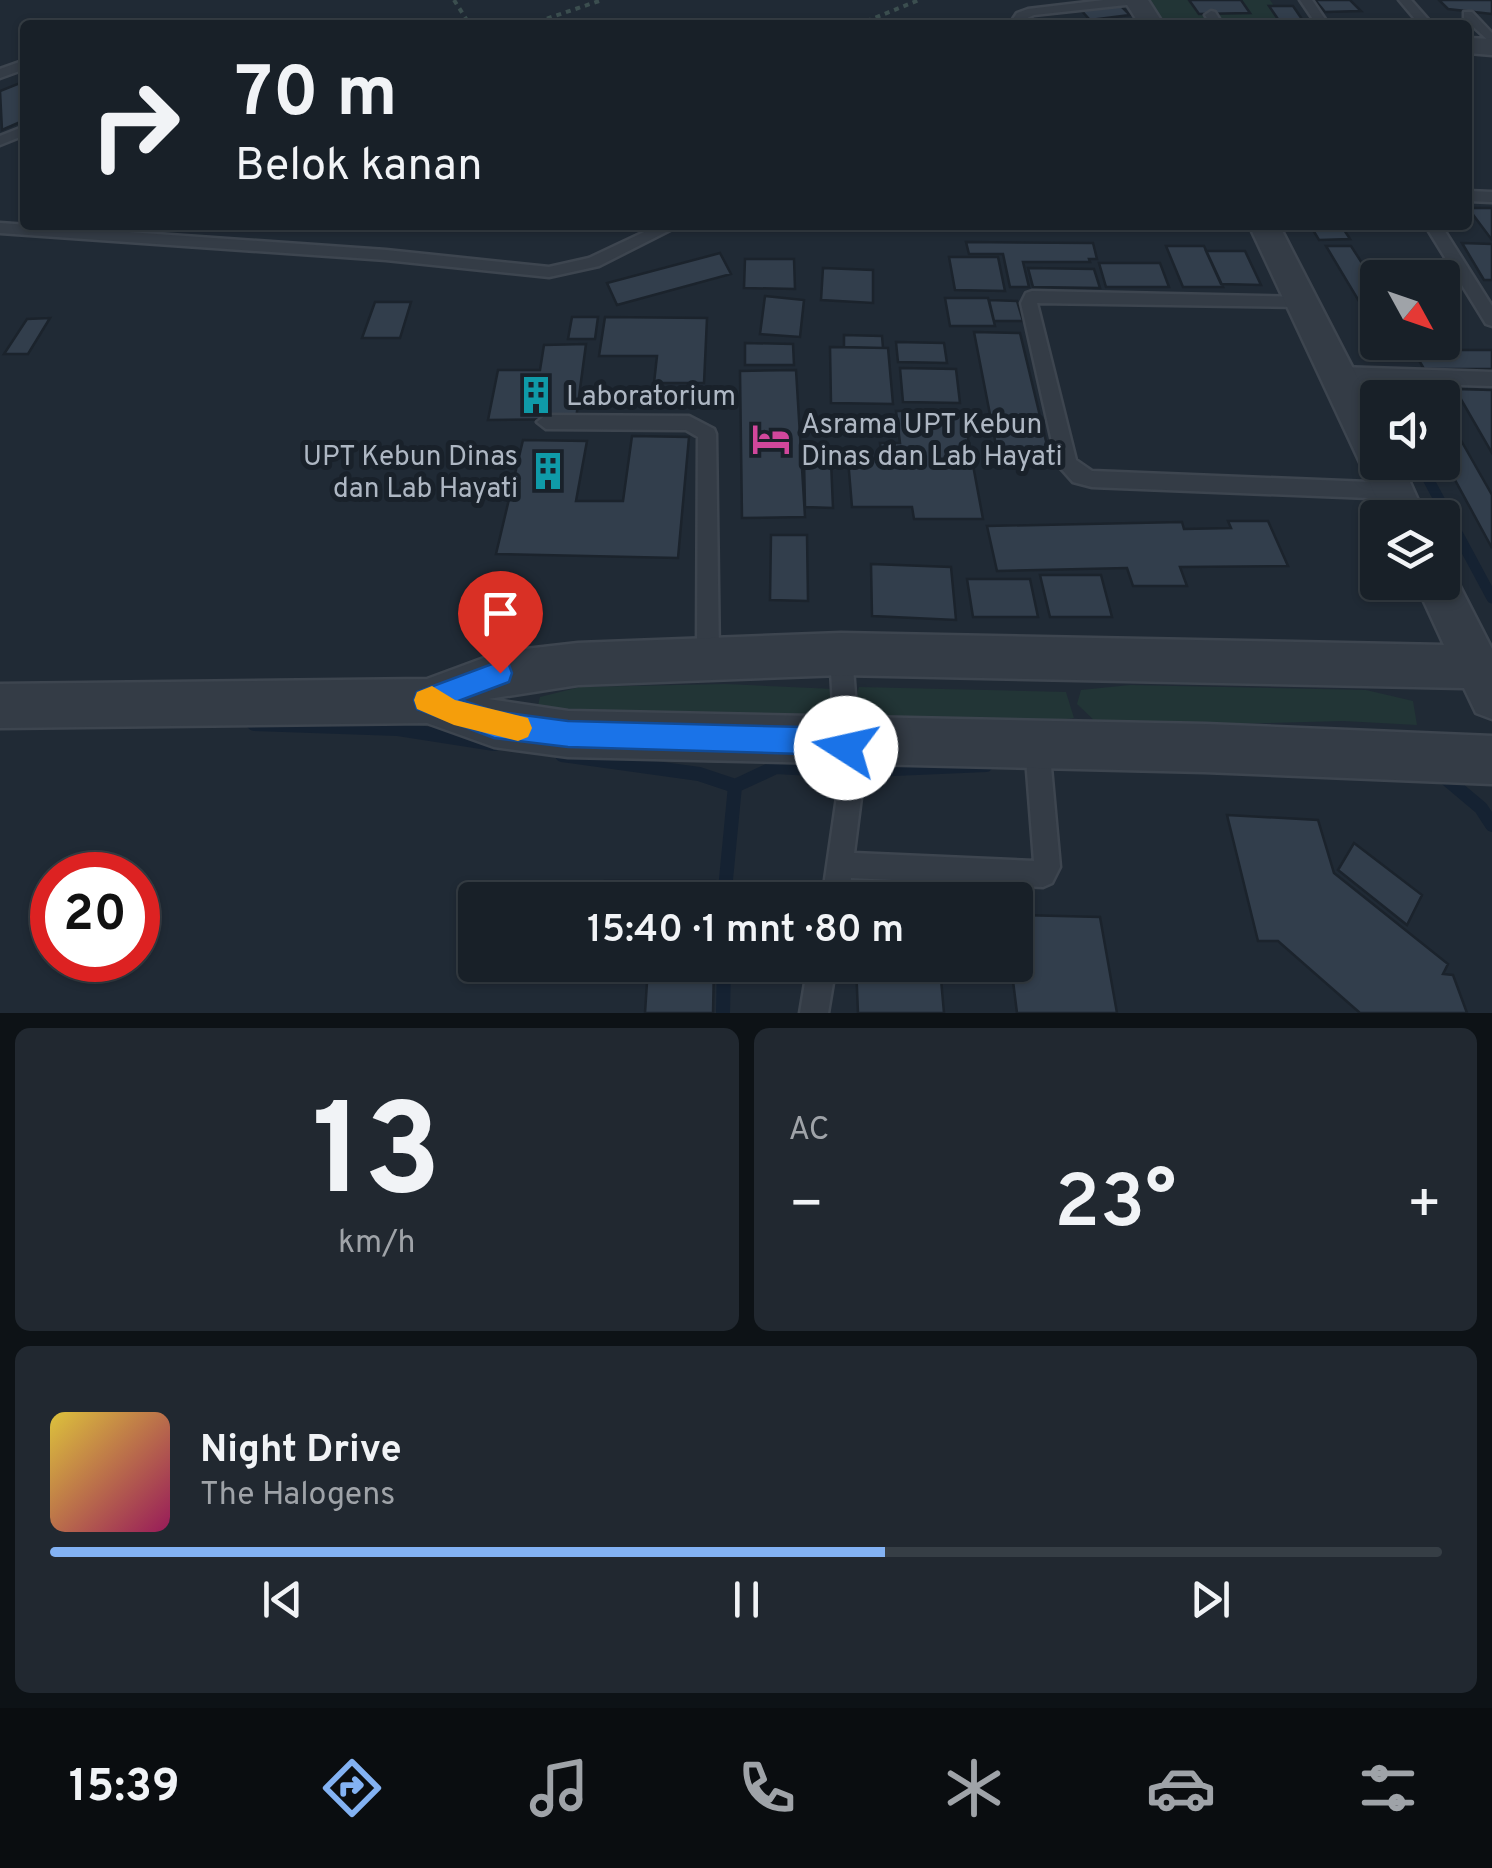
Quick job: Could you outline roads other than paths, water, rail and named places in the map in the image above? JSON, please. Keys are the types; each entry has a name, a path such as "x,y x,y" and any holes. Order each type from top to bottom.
{"street":[{"path":"1267,230 1390,482"},
{"path":"0,706 427,700 500,673 578,664 841,654 1484,682 1445,600"},
{"path":"427,700 494,724 568,734 846,745 1037,745 1492,760"}],"lane":[{"path":"1018,20 1032,12 1136,0"},
{"path":"1405,0 1423,20"},
{"path":"1468,14 1492,43"},
{"path":"30,230 386,254 549,272 592,262 661,230"},
{"path":"1436,230 1492,320"},
{"path":"1472,288 1492,288"},
{"path":"1303,300 1032,298 1029,302 1068,464 1080,476 1092,479 1390,482"},
{"path":"1340,374 1492,379"},
{"path":"546,422 689,423 707,434 708,659"},
{"path":"838,882 850,790 841,654"},
{"path":"842,864 1043,874 1047,868 1037,745"},
{"path":"814,1013 819,982"}],"waterway":[{"path":"1429,480 1492,598"},
{"path":"254,724 398,729 494,744"},
{"path":"562,755 699,774 735,786"},
{"path":"735,786 776,767 848,771 986,765"},
{"path":"1443,776 1481,808 1492,825"},
{"path":"726,882 735,786"},
{"path":"723,1013 724,982"}],"place":[{"name":"Laboratorium","path":"536,395"},
{"name":"Asrama UPT Kebun Dinas dan Lab Hayati","path":"771,439"},
{"name":"UPT Kebun Dinas dan Lab Hayati","path":"548,471"}]}
